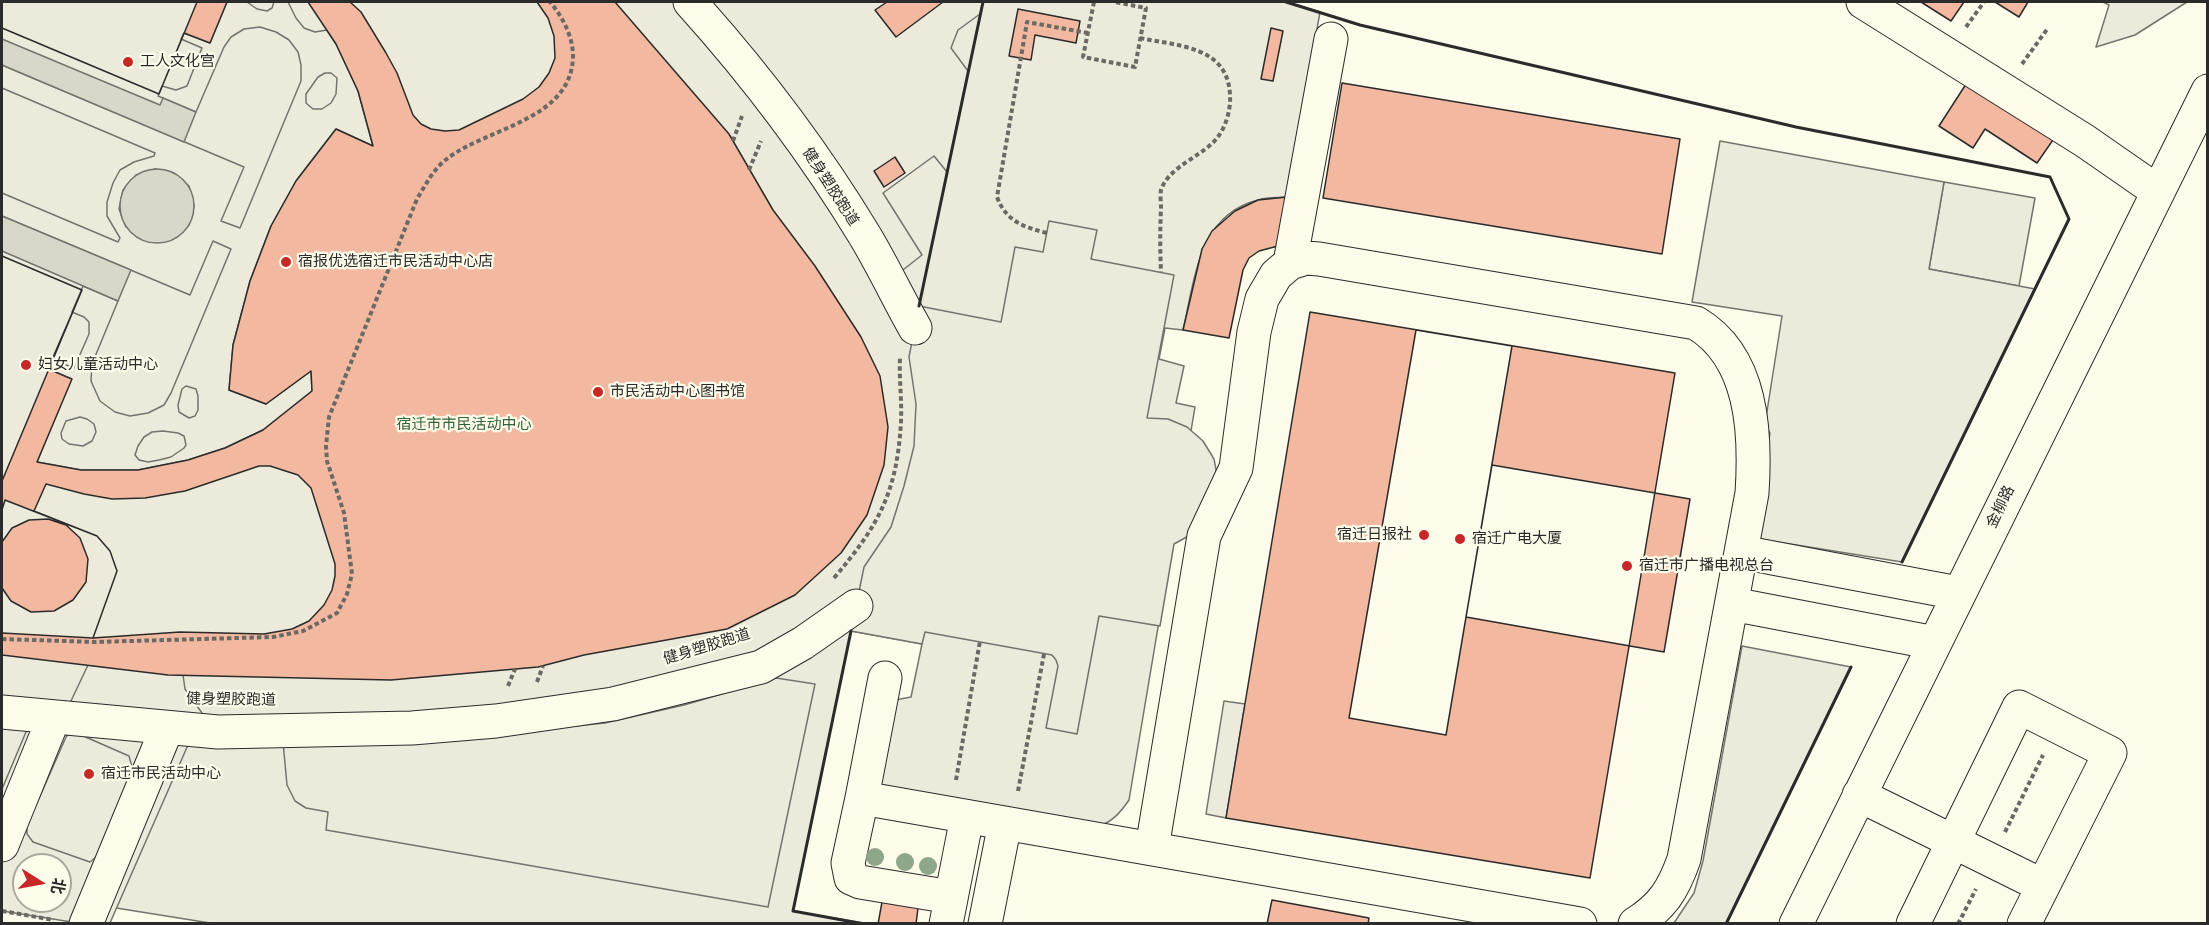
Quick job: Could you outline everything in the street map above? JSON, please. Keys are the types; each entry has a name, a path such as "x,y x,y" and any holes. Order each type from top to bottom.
{"street":[{"path":"690,2 769,94 866,237 908,341"},
{"path":"1863,2 2085,141 2157,191"},
{"path":"1290,263 1331,39"},
{"name":"金柳路","path":"1796,924 2157,191 2194,148 2207,95"},
{"path":"1152,848 1204,536 1236,468 1254,332 1262,299 1276,275 1290,263 1306,258 1319,259 1696,323 1710,331 1725,348 1736,366 1749,410 1755,457 1752,493 1732,604 1684,859 1673,885 1654,911 1635,924"},
{"path":"1741,552 1958,593"},
{"path":"1732,604 1935,643"},
{"path":"2,712 218,732 412,728 514,719 613,704 761,667 803,643 856,606"},
{"path":"885,678 848,863 851,878 948,910 958,815"},
{"path":"1913,924 2019,707 2110,753 2024,924"},
{"path":"2,845 54,717"},
{"path":"72,922 167,728"},
{"path":"1859,795 2043,886"},
{"path":"862,798 1580,924"},
{"path":"985,924 1008,824"}],"path":[{"path":"2,639 96,642 273,637 303,631 337,613 347,594 352,574 344,513 327,460 329,417 417,198 431,175 446,159 464,148 542,111 565,88 573,68 573,50 568,31 558,11 550,2"},
{"path":"1094,2 1083,57 1135,67 1146,8 1115,2"},
{"path":"1964,30 1984,2"},
{"path":"1047,233 1025,228 1010,219 1000,207 997,196 1027,22 1088,33"},
{"path":"1957,25 1971,35"},
{"path":"2019,69 2048,28"},
{"path":"1140,38 1212,56 1230,82 1226,124 1218,138 1198,155 1178,166 1161,190 1161,272"},
{"path":"828,585 861,546 875,523 892,484 898,460 901,419 899,383 908,341"},
{"path":"958,815 980,641"},
{"path":"1008,824 1044,654"},
{"path":"1959,924 2058,727"},
{"path":"2,911 72,922"}],"green space":[{"name":"宿迁市市民活动中心","path":"2,2 1286,2 1320,12 1287,197 1258,200 1238,208 1223,219 1211,234 1202,252 1183,330 1165,328 1159,359 1184,366 1176,403 1195,407 1129,800 1119,813 1103,825 1098,827 878,786 895,700 911,697 922,644 851,631 793,911 864,923 210,923 72,901 72,853 12,853 12,878 2,889"},
{"path":"2103,2 2187,2 2135,35 2096,47 2109,5"},
{"path":"1944,182 2035,198 2019,286 1929,269"},
{"path":"1224,701 1245,704 1226,818 1206,814"}],"shaded area":[{"path":"227,2 247,2 257,9 267,11 272,8 274,2 288,2 304,28 315,32 327,30 358,91 373,146 336,129 296,181 271,226 250,281 233,345 229,390 266,404 311,371 312,391 263,430 225,448 188,460 138,470 81,470 37,462 71,379 48,369 53,360 74,368 89,334 89,322 72,312 83,286 118,301 92,364 91,381 100,401 115,412 130,416 148,413 164,405 171,393 231,249 213,241 190,295 2,216 2,193 118,242 120,238 107,216 107,202 113,183 120,170 134,162 154,156 155,153 2,88 2,65 244,167 221,221 240,228 301,81 301,65 298,52 289,40 276,32 260,27 244,29 231,37 224,47 196,112 158,96 162,86 176,90 187,86 202,48 181,39 184,33 210,43","holes":["331,73 337,78 336,94 331,103 322,109 313,109 306,103 306,94 318,77","155,169 174,173 189,186 194,206 189,225 126,227 119,209 123,190 136,175","186,386 196,389 198,410 195,416 189,418 179,412 178,405 182,389","80,417 94,424 96,432 92,441 83,446 69,444 62,439 61,433 66,421","152,432 178,433 184,436 186,445 171,457 148,462 139,460 135,455 144,437"]},
{"path":"703,2 983,2 980,14 958,30 951,48 968,71 947,172 934,156 883,193 922,255 894,277"},
{"path":"2,39 160,105 163,98 196,112 184,142 2,65"},
{"path":"1720,141 1944,182 1929,269 2035,289 1902,562 1753,538 1770,433 1765,424 1782,316 1692,302"},
{"path":"157,169 171,172 183,180 191,192 194,206 191,220 183,232 171,240 157,243 143,240 131,232 123,220 120,206 123,192 131,180 143,172"},
{"path":"2,216 131,270 118,301 2,251"},
{"path":"1049,221 1097,230 1091,259 1174,275 1147,418 1168,419 1187,427 1203,441 1214,459 1218,480 1192,534 1174,544 1160,626 1099,616 1077,734 1046,728 1058,666 1052,655 925,632 922,644 851,631 864,567 891,527 914,446 916,404 909,357 919,306 1001,322 1015,247 1043,252"},
{"path":"1742,646 1851,667 1726,923 1674,923 1694,893 1703,861"},
{"path":"88,665 183,675 185,689 202,713 110,923 78,923 15,913 72,913 72,856 90,862 96,857 134,774 129,756 81,735 69,734 66,737 27,826 27,834 33,842 64,853 12,853 12,913 2,911 2,789 39,701 70,703"},
{"path":"776,678 815,684 768,907 326,830 328,812 306,808 295,801 287,785 283,742 429,740 605,723 684,705"}],"building":[{"name":"工人文化宫","path":"2,2 197,2 159,94 2,28"},
{"name":"工人文化宫","path":"2,2 227,2 210,43 184,33 159,94 2,28"},
{"name":"宿迁市市民活动中心","path":"308,2 615,2 729,134 773,210 815,266 861,337 880,376 888,427 884,465 867,515 841,553 795,595 727,629 584,655 538,667 391,680 168,675 2,655 2,633 93,638 117,571 110,551 97,536 5,500 2,510 2,256 82,290 48,369 72,379 37,462 81,470 138,470 188,460 225,448 263,430 312,391 311,371 266,404 229,390 233,345 250,281 271,226 296,181 336,129 373,146 358,91 336,44"},
{"path":"350,2 537,2 548,18 554,36 555,58 549,73 539,87 523,99 459,130 431,129 421,124 413,115 397,73 386,53 361,12"},
{"path":"887,2 943,2 896,37 875,10"},
{"path":"1921,2 1964,2 1951,21"},
{"path":"1995,2 2028,2 2019,17"},
{"path":"1018,9 1080,21 1076,43 1035,35 1031,60 1009,56"},
{"path":"1271,28 1283,31 1273,81 1261,79"},
{"path":"1968,81 2055,137 2037,163 1985,129 1973,148 1939,126"},
{"path":"1342,83 1680,139 1662,254 1323,198"},
{"path":"895,157 905,173 884,187 874,171"},
{"path":"1287,197 1278,246 1259,251 1249,258 1243,270 1229,338 1183,330 1202,249 1212,231 1235,211 1258,200"},
{"name":"妇女儿童活动中心","path":"2,256 82,290 2,481"},
{"name":"宿迁广电大厦","path":"1310,312 1675,373 1590,878 1226,818"},
{"path":"1416,330 1512,346 1446,735 1349,718"},
{"path":"1492,465 1690,499 1664,652 1466,617"},
{"path":"259,466 270,466 298,475 311,488 335,564 335,576 332,590 324,605 309,621 292,629 264,634 180,632 93,638 117,571 110,551 97,536 34,511 46,484 112,499 145,498 185,491"},
{"path":"48,519 66,525 80,538 88,559 86,582 73,600 54,611 31,612 11,601 2,588 2,542 12,528 29,520"},
{"path":"1272,900 1369,918 1368,924 1267,924"},
{"path":"882,902 918,908 916,924 878,924"}],"wall":[{"path":"919,306 983,2"},
{"path":"1286,2 1360,25 1796,127 2050,177 2069,219 1902,562"},
{"path":"851,631 793,911 864,924"},
{"path":"1726,924 1851,667"}],"place":[{"name":"工人文化宫","path":"128,62"},
{"name":"宿报优选宿迁市民活动中心店","path":"286,262"},
{"name":"妇女儿童活动中心","path":"26,365"},
{"name":"市民活动中心图书馆","path":"598,392"},
{"name":"宿迁日报社","path":"1424,535"},
{"name":"宿迁广电大厦","path":"1460,539"},
{"name":"宿迁市广播电视总台","path":"1627,566"},
{"name":"宿迁市民活动中心","path":"89,774"}]}
